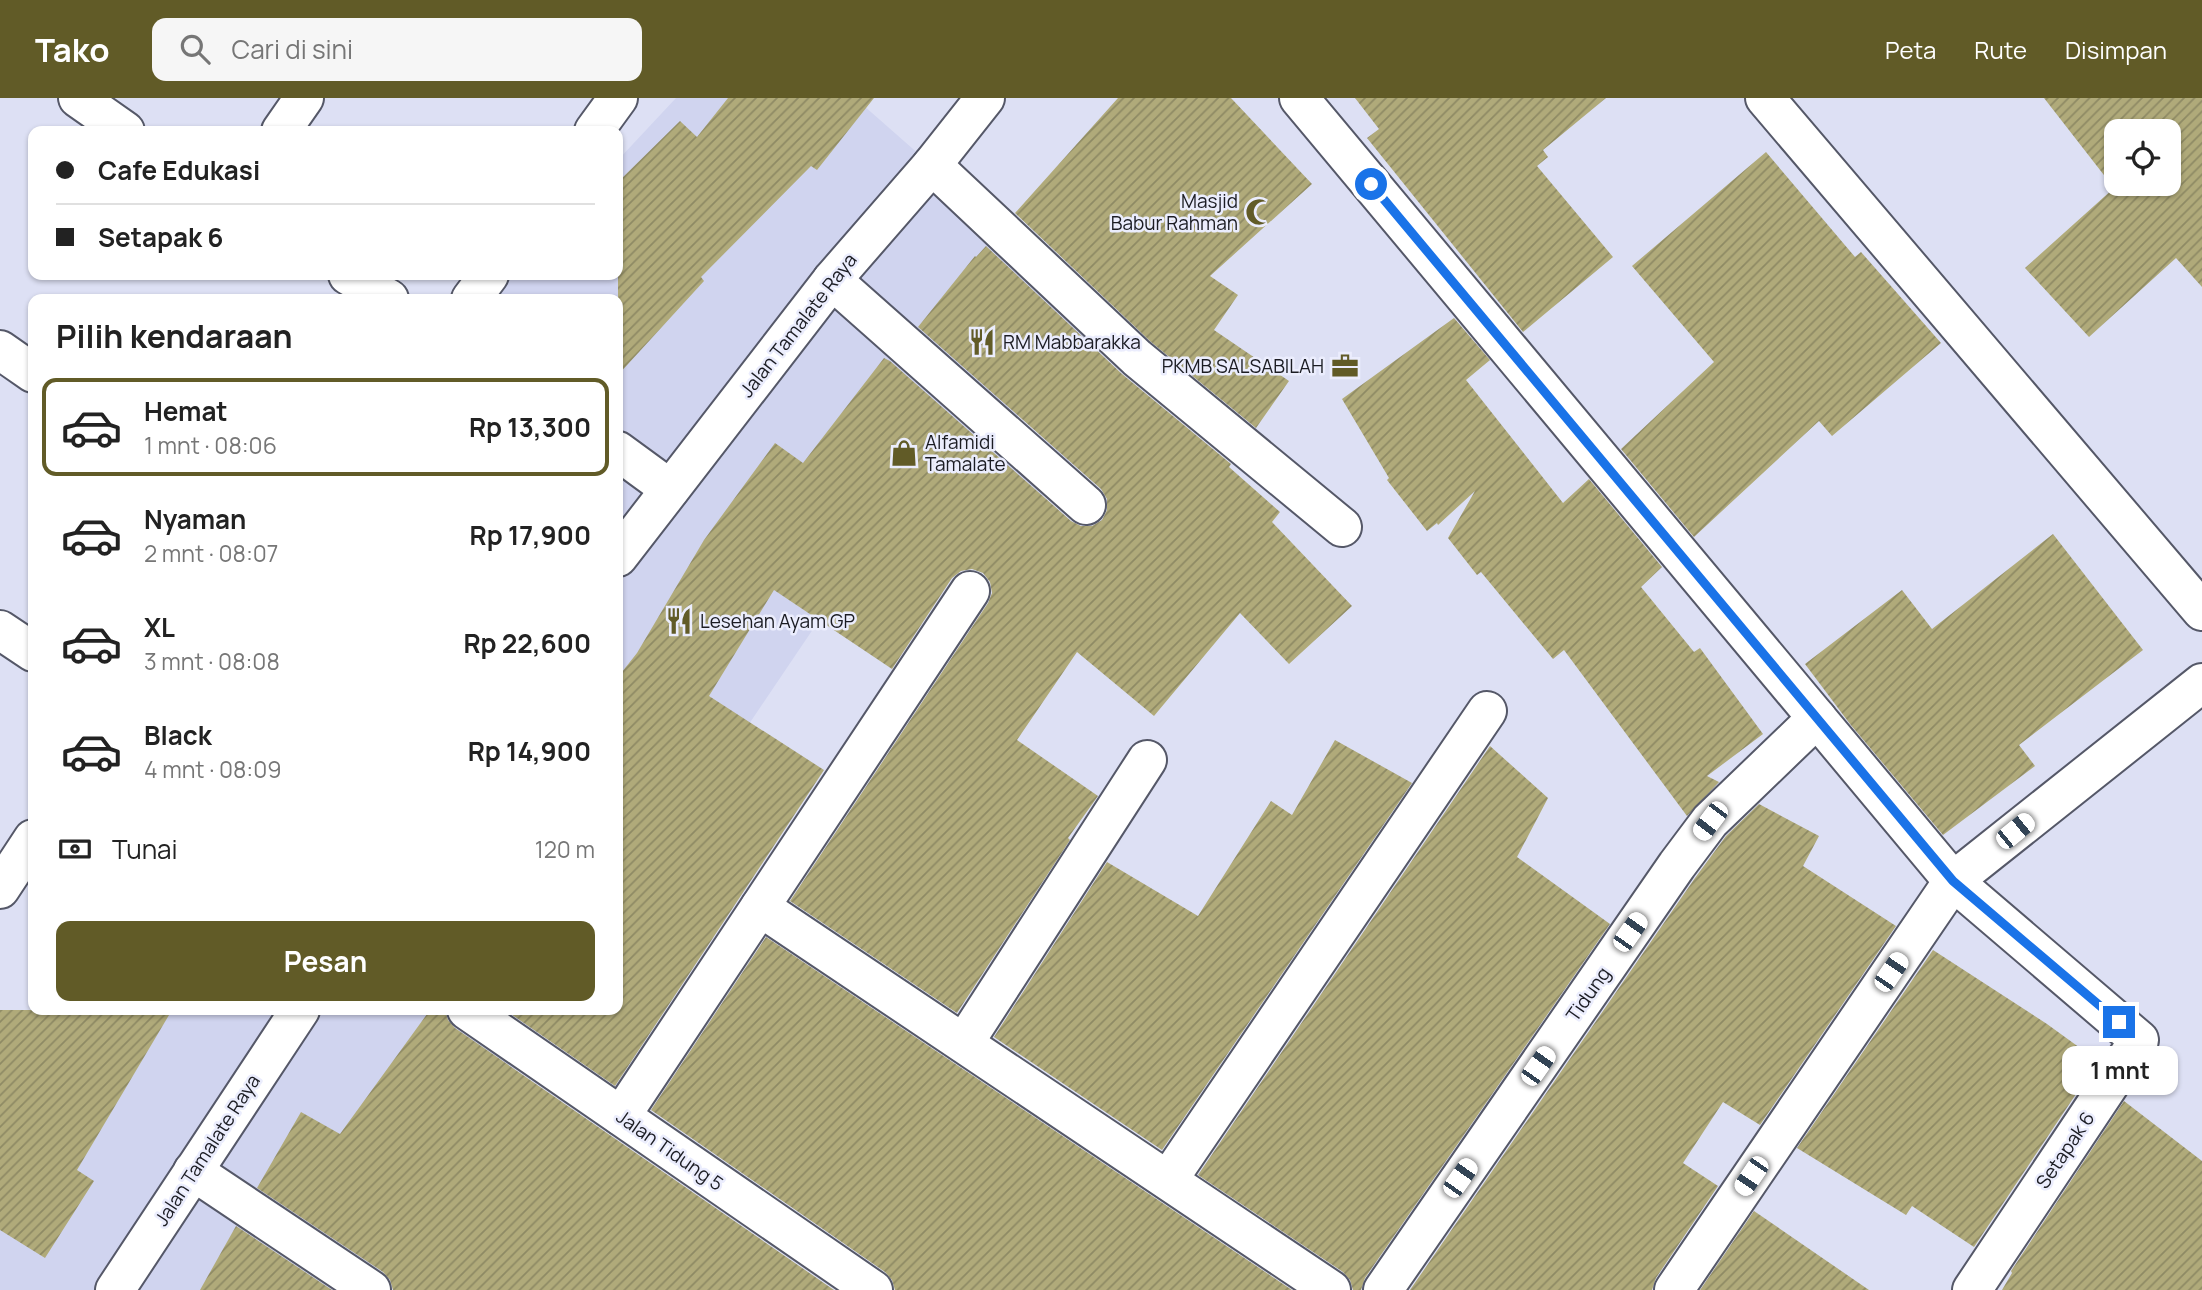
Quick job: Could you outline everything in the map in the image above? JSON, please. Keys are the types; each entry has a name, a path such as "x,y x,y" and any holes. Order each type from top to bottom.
{"street":[{"path":"78,98 118,126"},
{"path":"284,126 304,98"},
{"path":"598,126 618,98"},
{"name":"Jalan Tamalate Raya","path":"623,550 832,279 932,165 985,98"},
{"path":"1299,98 1953,881"},
{"path":"1765,98 2202,611"},
{"path":"932,165 1136,358 1342,527"},
{"path":"832,279 1086,505"},
{"path":"356,280 380,294"},
{"path":"0,350 28,370"},
{"path":"623,455 670,489"},
{"path":"621,1116 970,591"},
{"path":"0,630 28,649"},
{"path":"1674,1290 1953,881 2202,682"},
{"path":"1168,1180 1487,711"},
{"name":"Tidung","path":"1383,1290 1710,821 1817,718"},
{"path":"964,1043 1147,760"},
{"path":"0,889 28,847"},
{"name":"Setapak 6","path":"1953,881 2139,1040 1972,1290"},
{"path":"760,907 1331,1290"},
{"name":"Jalan Tamalate Raya","path":"115,1290 297,1015"},
{"name":"Jalan Tidung 5","path":"474,1015 873,1290"},
{"path":"193,1171 371,1290"}],"shaded area":[{"path":"676,98 855,98 1103,316 1017,417 1073,463 976,570 890,515 623,911 623,294 494,294 506,280 623,280 623,155"},
{"path":"55,1015 552,1015 365,1290 0,1290 0,1096"}],"building":[{"path":"728,98 874,98 817,170 811,166 701,277 704,281 623,370 623,294 618,294 618,280 623,280 623,177 680,121 697,137"},
{"path":"1118,98 1231,98 1312,184 1210,276 1238,295 1214,330 1289,381 1256,428 1151,342 1015,213"},
{"path":"1355,98 1606,98 1543,150 1548,157 1537,166 1613,257 1523,332 1367,138 1379,129"},
{"path":"2044,98 2202,98 2202,287 2176,258 2089,337 2025,268 2105,196 2181,196 2181,119 2104,119 2104,175"},
{"path":"1766,152 1855,257 1861,252 1941,343 1832,436 1819,421 1694,537 1621,449 1714,362 1632,266"},
{"path":"986,246 1122,374 1231,464 1229,467 1280,512 1272,522 1352,606 1289,664 1240,613 1154,716 1077,652 1017,740 1098,796 1068,838 1070,840 957,1013 790,901 988,603 992,593 990,582 983,573 972,569 961,571 952,578 892,669 774,590 709,696 824,770 615,1086 512,1015 623,1015 623,671 637,653 704,540 775,443 803,463 884,358 1071,521 1081,526 1092,526 1102,520 1107,510 1107,499 1101,489 918,327"},
{"path":"1454,318 1490,360 1466,380 1563,503 1589,479 1662,567 1641,587 1694,652 1700,648 1763,734 1707,776 1719,782 1687,816 1564,650 1553,659 1481,572 1477,575 1448,538 1475,491 1438,525 1437,523 1427,531 1387,480 1389,478 1342,399"},
{"path":"2053,534 2143,650 2019,745 2035,766 1943,835 1850,724 1805,664 1902,590 1932,629"},
{"path":"1335,740 1412,783 1162,1150 994,1037 1107,862 1198,916 1271,801 1292,815"},
{"path":"1490,746 1548,798 1517,857 1610,924 1365,1278 1361,1290 1353,1290 1350,1280 1343,1272 1198,1175"},
{"path":"1759,804 1819,836 1803,866 1896,926 1760,1125 1723,1102 1683,1163 1718,1186 1656,1278 1652,1290 1410,1290 1695,878 1726,836"},
{"path":"766,937 1292,1290 895,1290 892,1280 885,1272 651,1110"},
{"path":"1933,950 2047,1024 2098,1061 1974,1247 1912,1206 1906,1215 1797,1148"},
{"path":"0,1010 28,1010 28,1015 169,1015 77,1170 94,1181 45,1258 0,1230"},
{"path":"426,1015 446,1015 455,1028 834,1290 393,1290 390,1280 383,1272 257,1188 301,1112 340,1134"},
{"path":"2124,1101 2202,1161 2202,1290 2002,1290 2011,1271"},
{"path":"1754,1211 1869,1290 1700,1290"},
{"path":"236,1226 332,1290 200,1290"}],"place":[{"name":"Masjid Babur Rahman","path":"1259,212"},
{"name":"RM Mabbarakka","path":"982,342"},
{"name":"PKMB SALSABILAH","path":"1345,366"},
{"name":"Alfamidi Tamalate","path":"904,453"},
{"name":"Lesehan Ayam GP","path":"679,621"}],"route":[{"path":"1371,184 1953,881 2119,1022"}]}
